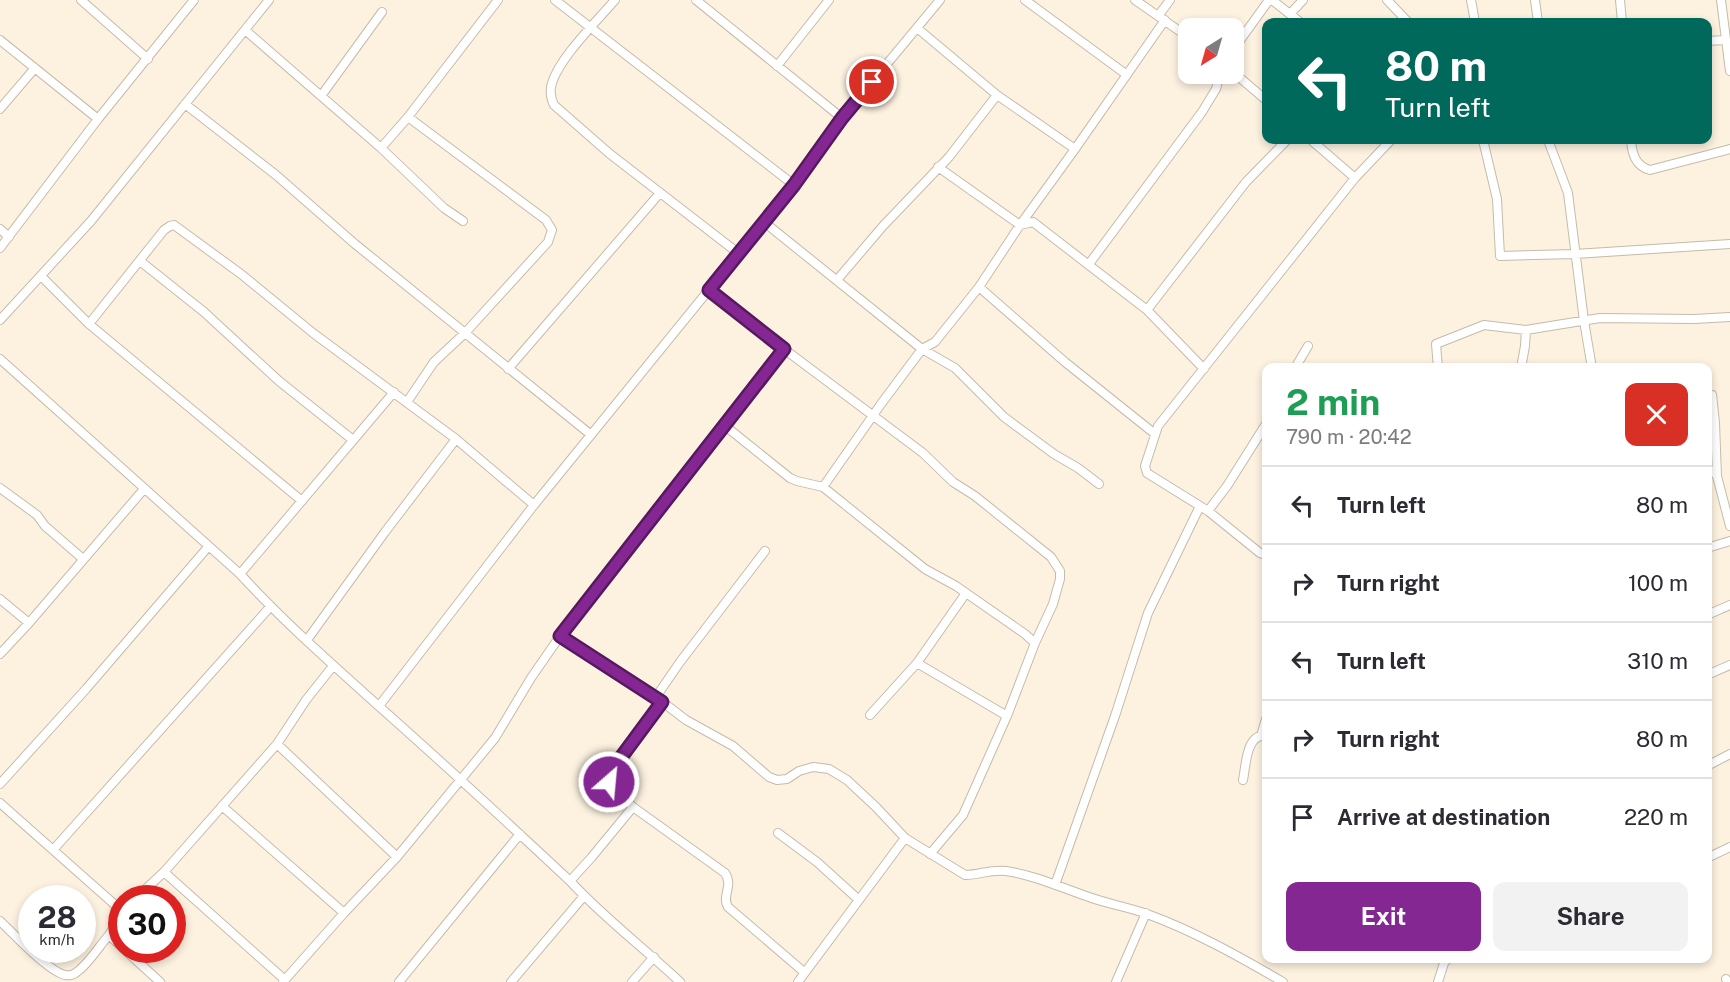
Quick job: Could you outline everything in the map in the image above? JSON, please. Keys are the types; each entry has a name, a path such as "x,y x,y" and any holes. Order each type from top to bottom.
{"street":[{"path":"81,0 148,59"},
{"path":"0,248 98,119 194,0"},
{"path":"0,320 91,221 269,0"},
{"path":"381,148 408,117 498,0"},
{"path":"555,0 794,185"},
{"path":"615,0 564,60 554,78 550,97 554,105 610,154 738,254"},
{"path":"696,0 842,118"},
{"path":"777,66 829,0"},
{"path":"379,706 590,434 794,185 842,118 940,0"},
{"path":"1025,0 1127,75"},
{"path":"1135,0 1178,30"},
{"path":"823,487 922,350 935,342 979,287 1020,225 1127,75 1170,0"},
{"path":"1244,35 1270,0 1295,18"},
{"path":"1290,14 1303,0"},
{"path":"1387,0 1404,18"},
{"path":"1471,0 1473,18"},
{"path":"1535,0 1537,18"},
{"path":"1620,0 1622,18"},
{"path":"1721,0 1730,71"},
{"path":"321,96 382,12"},
{"path":"917,28 998,95 1076,149"},
{"path":"244,30 381,148 444,207 463,221"},
{"path":"0,40 98,119"},
{"path":"1712,41 1726,40"},
{"path":"0,110 35,68"},
{"path":"1244,81 1262,97"},
{"path":"1089,264 1202,111 1217,84"},
{"path":"837,280 883,226 949,157 998,95"},
{"path":"185,104 276,175 356,244 590,434"},
{"path":"407,402 434,362 465,333 548,242 552,230 546,220 408,117"},
{"path":"1147,310 1246,182 1283,144"},
{"path":"1316,144 1355,178"},
{"path":"1262,554 1208,511 1147,473 1145,466 1158,426 1355,178 1387,144"},
{"path":"1484,144 1497,199 1500,256 1575,254 1730,244"},
{"path":"1550,144 1568,193 1591,363"},
{"path":"1631,144 1636,161 1642,168 1650,170 1730,149"},
{"path":"938,167 1020,225 1033,222 1089,264 1147,310 1204,369"},
{"path":"508,369 660,193"},
{"path":"764,222 922,350 954,368 1004,417 1100,484"},
{"path":"89,324 167,228 174,225 456,439 534,505"},
{"path":"0,229 9,237"},
{"path":"140,261 204,312 279,381 353,440"},
{"path":"40,276 89,324 302,501"},
{"path":"979,287 1065,362 1155,434"},
{"path":"709,290 923,453 953,482 975,496 1052,557 1060,571 1053,604 963,814 930,854"},
{"path":"1438,363 1436,344 1484,325 1526,330 1600,318 1730,317"},
{"path":"1522,363 1526,330"},
{"path":"1298,363 1308,346"},
{"path":"164,872 284,981 344,913 398,857 495,738 531,678 560,636 784,349"},
{"path":"0,359 240,574 270,607 333,666 461,780 584,896 680,982"},
{"path":"240,574 394,393"},
{"path":"1712,395 1717,477 1730,526"},
{"path":"724,425 790,478 823,487 925,569 966,593 1035,643"},
{"path":"1208,511 1227,486 1262,430"},
{"path":"307,640 456,439"},
{"path":"1712,471 1717,477"},
{"path":"0,488 37,515 45,526 83,559"},
{"path":"0,654 144,489"},
{"path":"1055,885 1115,716 1148,613 1200,506"},
{"path":"1712,546 1730,541"},
{"path":"0,784 86,689 208,547"},
{"path":"765,551 680,662 659,699 608,775 609,782 617,793 633,807 725,873 729,883 725,899 728,907 804,972"},
{"path":"870,715 917,663 966,593"},
{"path":"0,599 29,623"},
{"path":"1712,613 1730,605"},
{"path":"53,850 270,607"},
{"path":"560,636 659,699 686,720 733,746 768,777 777,780 787,779 799,771 813,767 829,768 876,807 905,838 965,875 991,870 1008,871 1146,913 1283,982"},
{"path":"917,663 1006,716"},
{"path":"1712,673 1730,665"},
{"path":"150,885 277,744 306,700 333,666"},
{"path":"1243,780 1251,745 1255,738 1262,736"},
{"path":"277,744 398,857"},
{"path":"1712,763 1730,754"},
{"path":"0,803 108,899"},
{"path":"222,806 344,913"},
{"path":"570,881 633,807"},
{"path":"778,833 817,862 859,900"},
{"path":"399,982 520,834"},
{"path":"798,982 905,838"},
{"path":"1712,856 1730,847"},
{"path":"511,982 584,896"},
{"path":"1116,982 1146,913"},
{"path":"0,921 46,963 66,975 79,970 108,936"},
{"path":"632,982 654,957"},
{"path":"139,963 160,982"},
{"path":"1438,982 1444,963"}],"route":[{"path":"609,782 608,775 662,702 560,636 784,349 709,290 794,185 842,118 872,82"}]}
